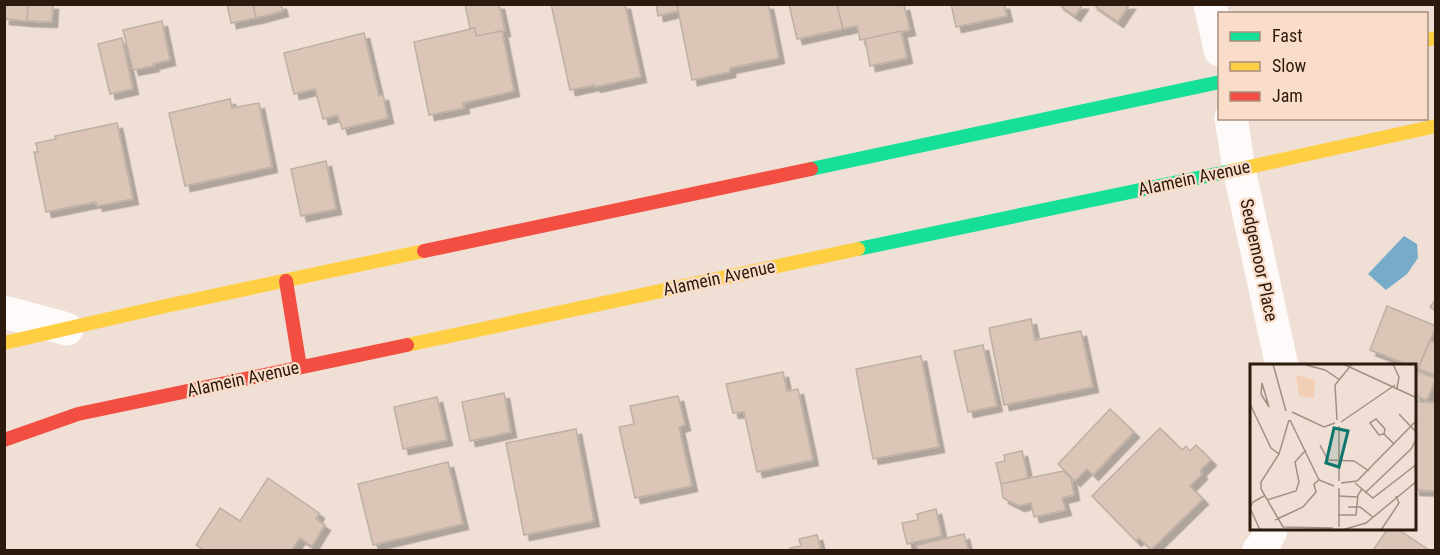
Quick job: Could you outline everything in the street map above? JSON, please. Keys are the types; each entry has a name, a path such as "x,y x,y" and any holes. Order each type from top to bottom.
{"street":[{"path":"1210,4 1218,41"},
{"path":"4,343 1218,82"},
{"name":"Sedgemoor Place","path":"1232,120 1239,169 1282,364"},
{"name":"Alamein Avenue","path":"4,440 78,414 1436,126"},
{"path":"285,281 300,367"},
{"path":"4,312 66,329"},
{"path":"1259,550 1271,531"}],"water":[{"path":"1404,236 1417,244 1418,258 1407,274 1386,290 1368,274"}],"building":[{"path":"4,4 28,4 27,21 4,19"},
{"path":"28,4 53,4 52,22 27,21"},
{"path":"227,4 253,4 256,18 231,23"},
{"path":"253,4 281,4 283,11 256,18"},
{"path":"465,4 499,4 505,31 476,36 475,28 470,29"},
{"path":"551,4 625,4 641,77 570,90"},
{"path":"656,4 680,4 677,5 679,11 658,16"},
{"path":"768,4 779,58 730,68 730,72 692,80 677,5"},
{"path":"789,4 837,4 843,29 797,39"},
{"path":"837,4 904,5 910,30 860,40 857,26 843,29"},
{"path":"951,4 1004,4 1007,16 956,27"},
{"path":"1058,4 1083,4 1075,16"},
{"path":"1092,4 1130,4 1118,22"},
{"path":"162,21 170,60 133,70 123,30"},
{"path":"475,28 476,36 502,31 514,91 463,103 464,108 429,115 414,42"},
{"path":"901,31 907,58 870,66 865,39"},
{"path":"364,33 379,96 383,95 388,118 342,129 338,115 323,119 315,89 294,94 284,53"},
{"path":"122,38 133,89 110,94 98,44"},
{"path":"230,99 232,108 259,103 272,167 185,186 169,113"},
{"path":"117,123 133,199 97,206 96,202 46,212 34,152 38,152 36,143 56,139 55,136"},
{"path":"326,161 336,209 301,216 291,169"},
{"path":"1436,299 1436,312 1430,307"},
{"path":"1387,306 1436,326 1418,369 1416,364 1406,364 1370,350"},
{"path":"1031,319 1035,340 1081,331 1093,387 1004,405 989,328"},
{"path":"1430,341 1436,343 1436,375 1418,369"},
{"path":"983,345 997,406 968,412 954,351"},
{"path":"921,356 939,447 873,459 856,369"},
{"path":"1416,371 1436,378 1427,400 1416,396"},
{"path":"783,372 787,391 798,389 813,460 757,472 744,412 733,413 726,384"},
{"path":"504,393 511,432 470,441 462,402"},
{"path":"678,396 685,425 679,427 692,486 635,498 619,427 634,424 630,406"},
{"path":"437,397 447,440 403,449 394,407"},
{"path":"1416,401 1436,403 1436,491 1416,490"},
{"path":"1110,409 1134,432 1093,475 1087,469 1075,481 1058,464"},
{"path":"1160,428 1182,450 1186,446 1190,451 1196,445 1211,460 1190,486 1203,499 1151,550 1139,538 1136,541 1092,496"},
{"path":"576,429 594,521 524,535 506,443"},
{"path":"1022,451 1028,478 1001,484 996,463 1005,461 1004,455"},
{"path":"448,462 463,524 373,545 358,484"},
{"path":"1063,471 1071,478 1074,495 1062,498 1066,510 1034,517 1031,503 1019,506 1003,498 1001,484"},
{"path":"268,478 319,513 316,519 325,525 312,546 300,538 292,550 204,550 196,545 220,508 240,521"},
{"path":"936,509 942,536 907,544 902,523 918,520 917,514"},
{"path":"1386,531 1400,531 1429,550 1373,550"},
{"path":"964,534 968,550 918,550 917,545"},
{"path":"817,535 821,550 791,550 790,548 801,546 799,539"}],"traffic: fast":[{"path":"811,169 1218,82"},
{"path":"858,249 1231,171"}],"traffic: slow":[{"path":"1428,40 1436,38"},
{"path":"1231,171 1436,126"},
{"path":"407,345 858,249"},
{"path":"4,343 424,251"}],"traffic: jam":[{"path":"424,251 811,169"},
{"path":"286,281 300,367"},
{"path":"4,440 78,414 407,345"}]}
